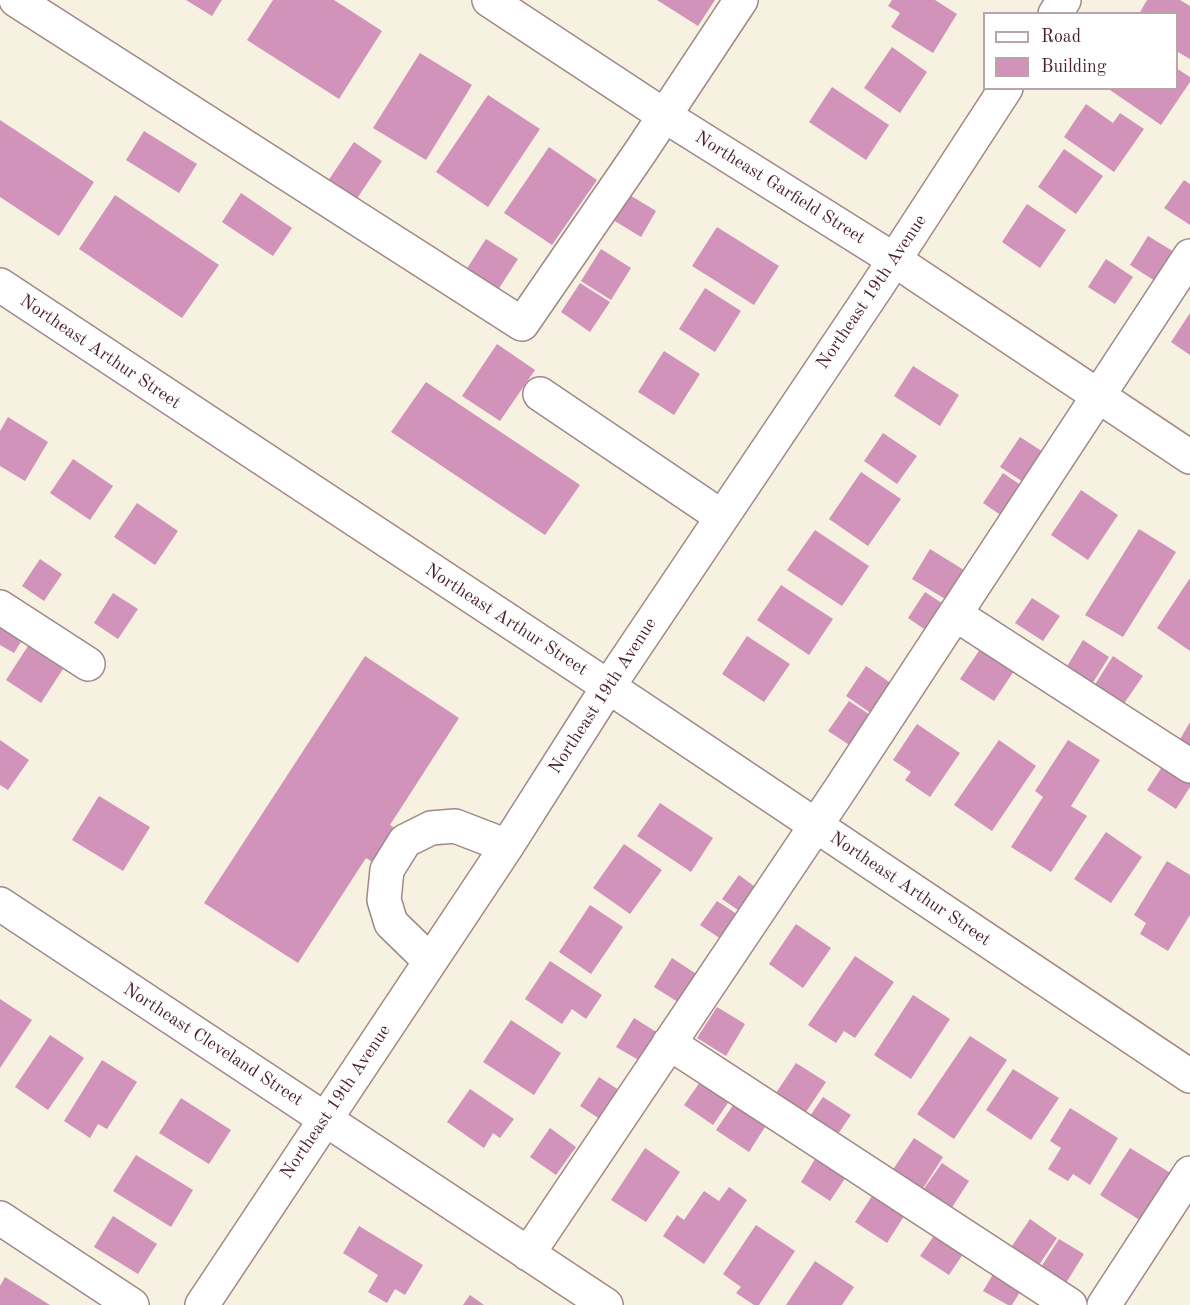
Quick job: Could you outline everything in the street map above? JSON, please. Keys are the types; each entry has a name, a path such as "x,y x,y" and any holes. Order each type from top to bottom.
{"street":[{"path":"16,0 522,324 665,116 741,0"},
{"name":"Northeast Garfield Street","path":"489,0 665,116 893,259 1190,457"},
{"name":"Northeast 19th Avenue","path":"202,1305 507,846 608,687 876,288 1005,90"},
{"path":"528,1254 816,826 1190,256"},
{"name":"Northeast Arthur Street","path":"0,285 1190,1076"},
{"path":"540,394 722,517"},
{"path":"0,607 88,664"},
{"path":"955,614 1190,766"},
{"path":"430,961 391,923 384,900 387,870 405,841 431,828 456,826 507,846"},
{"name":"Northeast Cleveland Street","path":"0,904 606,1305"},
{"path":"669,1043 1070,1305"},
{"path":"1104,1305 1190,1173"},
{"path":"0,1218 132,1305"}],"building":[{"path":"186,0 222,0 212,16"},
{"path":"273,0 334,0 382,31 339,99 247,40"},
{"path":"657,0 715,0 698,26"},
{"path":"892,0 935,0 957,14 933,53 891,27 900,13 888,6"},
{"path":"1147,0 1180,0 1190,6 1190,59 1178,52 1178,12 1140,12"},
{"path":"892,47 927,72 900,113 864,88"},
{"path":"420,53 472,85 426,160 373,128"},
{"path":"1178,69 1190,77 1190,82 1161,125 1110,90 1178,90"},
{"path":"832,87 889,125 866,160 809,122"},
{"path":"488,95 540,129 488,207 436,172"},
{"path":"1086,104 1113,123 1120,113 1144,129 1114,172 1064,137"},
{"path":"0,120 94,182 59,236 0,197"},
{"path":"144,131 197,164 179,193 126,160"},
{"path":"354,142 382,161 356,200 328,181"},
{"path":"549,147 597,180 552,245 504,213"},
{"path":"1064,149 1103,176 1076,214 1038,187"},
{"path":"1184,180 1190,184 1190,225 1164,208"},
{"path":"241,193 292,228 273,256 222,222"},
{"path":"628,194 656,211 641,237 613,220"},
{"path":"115,195 219,265 182,318 79,249"},
{"path":"1027,204 1066,230 1040,268 1002,242"},
{"path":"717,227 779,266 754,305 692,266"},
{"path":"1148,236 1181,256 1163,286 1130,265"},
{"path":"486,239 518,259 496,293 464,273"},
{"path":"601,249 631,268 611,300 581,281"},
{"path":"1106,259 1133,277 1115,304 1088,287"},
{"path":"580,283 610,302 590,332 561,312"},
{"path":"705,288 741,311 715,352 679,329"},
{"path":"1190,313 1190,355 1171,342"},
{"path":"497,344 535,370 500,421 462,396"},
{"path":"664,351 700,374 674,415 638,392"},
{"path":"913,366 959,395 940,426 894,396"},
{"path":"426,382 580,485 545,535 391,432"},
{"path":"8,417 48,442 25,481 0,466 0,431"},
{"path":"883,433 917,456 897,484 864,461"},
{"path":"1020,437 1051,457 1031,487 1000,467"},
{"path":"73,459 113,486 90,520 50,493"},
{"path":"861,472 901,499 868,546 829,519"},
{"path":"1003,473 1028,490 1008,520 983,503"},
{"path":"1081,490 1118,515 1088,560 1051,535"},
{"path":"137,503 178,531 155,565 114,537"},
{"path":"1139,529 1176,552 1123,637 1085,615"},
{"path":"815,530 869,566 842,606 787,570"},
{"path":"930,549 967,572 950,602 912,579"},
{"path":"40,559 62,574 44,601 22,586"},
{"path":"1190,578 1190,651 1157,628"},
{"path":"781,585 833,619 809,655 757,620"},
{"path":"925,592 951,609 933,635 908,618"},
{"path":"113,593 138,609 118,639 94,623"},
{"path":"1032,598 1060,616 1043,641 1015,623"},
{"path":"0,614 27,632 14,653 0,645"},
{"path":"747,636 790,664 764,702 722,674"},
{"path":"1083,640 1109,657 1092,684 1066,668"},
{"path":"985,642 1018,665 994,701 960,679"},
{"path":"28,646 63,669 41,703 6,680"},
{"path":"365,656 459,718 390,825 399,831 377,865 366,858 298,963 204,903"},
{"path":"1113,656 1143,676 1123,705 1094,686"},
{"path":"866,666 898,688 878,718 846,696"},
{"path":"849,701 878,720 857,750 828,731"},
{"path":"1190,722 1190,748 1179,741"},
{"path":"917,724 960,753 930,797 905,780 911,772 893,760"},
{"path":"0,740 29,760 8,790 0,785"},
{"path":"999,740 1036,766 992,831 954,805"},
{"path":"1068,740 1100,760 1071,806 1087,816 1051,872 1011,847 1043,797 1035,791"},
{"path":"1167,759 1190,774 1190,787 1176,809 1147,790"},
{"path":"99,796 150,827 123,871 72,840"},
{"path":"660,803 713,838 691,872 637,836"},
{"path":"1106,832 1142,857 1111,903 1074,879"},
{"path":"624,844 662,870 630,914 593,888"},
{"path":"1167,861 1190,875 1190,915 1168,951 1140,934 1146,923 1134,915"},
{"path":"739,875 762,892 745,915 722,899"},
{"path":"717,901 743,918 727,943 700,925"},
{"path":"590,905 623,927 591,974 559,952"},
{"path":"796,924 831,948 803,988 769,964"},
{"path":"855,956 894,982 855,1038 844,1031 836,1043 808,1025"},
{"path":"672,958 704,979 686,1007 654,987"},
{"path":"550,961 602,995 586,1019 572,1009 562,1024 525,999"},
{"path":"913,995 950,1019 911,1079 874,1055"},
{"path":"0,999 32,1020 0,1068"},
{"path":"717,1007 745,1024 726,1056 697,1038"},
{"path":"634,1018 666,1038 649,1066 616,1047"},
{"path":"511,1020 561,1053 534,1095 483,1062"},
{"path":"50,1035 84,1058 48,1110 15,1087"},
{"path":"970,1036 1007,1060 954,1139 917,1114"},
{"path":"102,1060 137,1082 107,1129 98,1124 90,1138 64,1121"},
{"path":"796,1063 826,1082 806,1112 776,1093"},
{"path":"1013,1069 1059,1098 1031,1140 986,1110"},
{"path":"705,1075 734,1094 713,1125 684,1105"},
{"path":"599,1077 628,1096 609,1125 580,1106"},
{"path":"470,1089 514,1119 500,1138 493,1133 484,1148 447,1122"},
{"path":"740,1095 772,1116 749,1152 716,1130"},
{"path":"823,1097 851,1115 838,1134 810,1116"},
{"path":"181,1098 231,1130 209,1164 159,1133"},
{"path":"1070,1108 1118,1138 1090,1185 1073,1174 1068,1181 1048,1169 1061,1148 1050,1141"},
{"path":"550,1128 576,1147 556,1175 530,1157"},
{"path":"914,1138 943,1157 922,1190 892,1171"},
{"path":"645,1148 680,1172 646,1222 611,1200"},
{"path":"1130,1148 1177,1177 1146,1224 1100,1195"},
{"path":"820,1151 850,1171 830,1201 801,1182"},
{"path":"136,1155 193,1190 171,1227 113,1191"},
{"path":"942,1163 969,1181 951,1209 923,1190"},
{"path":"729,1187 747,1200 704,1264 663,1236 677,1215 684,1220 704,1191 719,1201"},
{"path":"876,1190 908,1210 887,1243 855,1222"},
{"path":"113,1216 157,1244 138,1274 94,1247"},
{"path":"1030,1219 1057,1238 1039,1265 1012,1246"},
{"path":"756,1225 795,1251 759,1305 754,1305 736,1293 741,1287 723,1274"},
{"path":"359,1226 423,1265 405,1295 395,1289 387,1303 368,1292 378,1275 343,1253"},
{"path":"938,1230 967,1248 949,1275 920,1256"},
{"path":"1059,1239 1084,1254 1066,1283 1041,1267"},
{"path":"815,1261 854,1287 842,1305 786,1305"},
{"path":"995,1271 1023,1287 1012,1305 983,1291"},
{"path":"5,1277 50,1305 0,1305 0,1286"},
{"path":"470,1295 484,1305 463,1305"}]}
